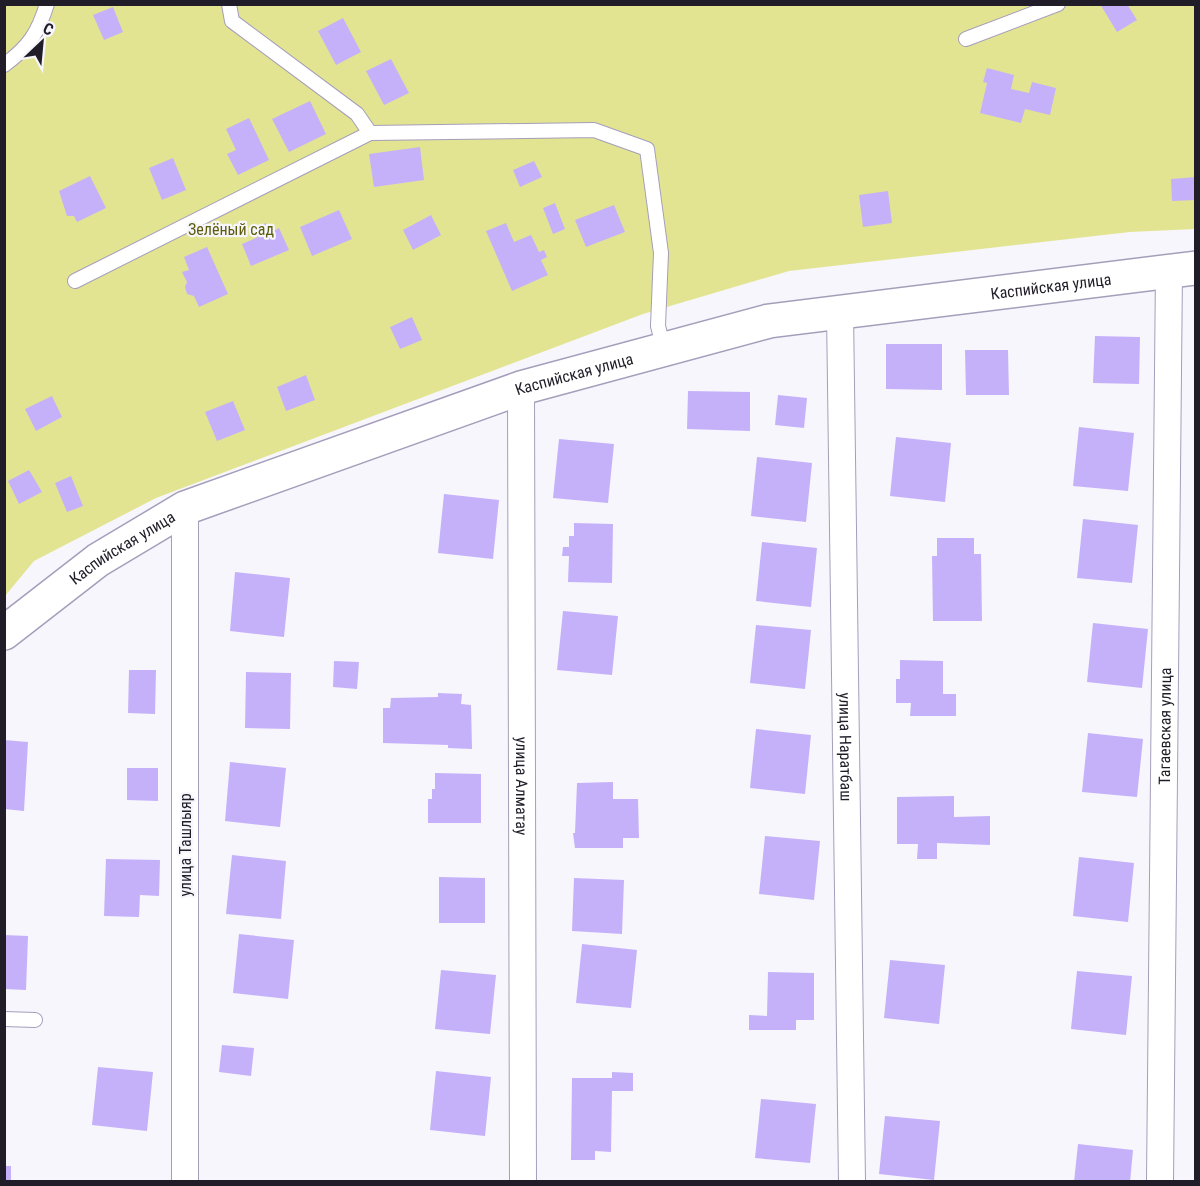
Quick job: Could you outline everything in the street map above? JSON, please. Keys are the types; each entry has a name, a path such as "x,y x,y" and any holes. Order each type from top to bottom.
{"street":[{"name":"Каспийская улица","path":"4,633 98,560 185,508 522,388 769,321 1182,269"},
{"name":"Тагаевская улица","path":"1160,1182 1182,269"},
{"name":"улица Наратбаш","path":"840,312 852,1182"},
{"name":"улица Алматау","path":"522,388 523,1182"},
{"name":"улица Ташлыяр","path":"185,508 185,1182"}],"lane":[{"path":"4,66 19,55 38,33 47,4"},
{"path":"228,4 232,21 357,114 370,132"},
{"path":"966,39 1059,4"},
{"path":"75,281 370,132 594,130 647,149 661,253 658,326 664,350"},
{"path":"4,1019 35,1020"}],"green space":[{"name":"Зелёный сад","path":"5,5 1195,5 1195,229 1130,232 789,271 643,314 156,498 34,561 5,596"}],"building":[{"path":"1100,4 1127,4 1137,20 1117,32"},
{"path":"113,7 123,32 104,40 93,15"},
{"path":"343,18 361,52 336,65 318,31"},
{"path":"391,59 409,93 384,105 366,71"},
{"path":"987,68 1014,75 1011,89 1029,93 1032,82 1056,88 1050,115 1025,109 1021,123 980,113 987,83 983,82"},
{"path":"310,101 326,134 289,152 272,119"},
{"path":"249,118 269,160 238,175 227,154 236,150 226,129"},
{"path":"420,147 424,180 374,187 369,154"},
{"path":"173,158 186,190 162,200 149,168"},
{"path":"534,161 542,177 520,187 513,170"},
{"path":"90,176 106,208 77,222 74,216 67,216 59,191"},
{"path":"1196,177 1196,200 1172,201 1171,179"},
{"path":"888,191 892,223 863,227 859,195"},
{"path":"555,203 565,229 553,234 543,208"},
{"path":"614,205 625,232 586,247 575,220"},
{"path":"339,210 352,239 312,256 300,227"},
{"path":"431,215 441,235 413,250 403,230"},
{"path":"266,223 270,233 279,228 289,250 251,266 242,244 258,237 254,228"},
{"path":"506,223 514,242 531,235 539,252 544,250 547,257 541,260 548,275 512,291 486,231"},
{"path":"207,247 228,294 199,307 194,296 187,294 185,287 187,282 182,272 189,270 184,257"},
{"path":"412,317 422,340 400,349 390,327"},
{"path":"1095,336 1140,337 1139,384 1093,383"},
{"path":"886,344 942,344 942,390 886,389"},
{"path":"965,350 1008,350 1009,395 966,395"},
{"path":"306,375 315,400 286,411 277,387"},
{"path":"688,391 750,392 750,431 687,429"},
{"path":"778,395 807,398 804,428 775,425"},
{"path":"52,396 62,417 36,431 25,409"},
{"path":"233,401 245,430 217,441 205,412"},
{"path":"1079,427 1134,433 1128,491 1073,486"},
{"path":"896,437 951,443 945,502 890,496"},
{"path":"559,439 614,444 608,503 553,498"},
{"path":"757,457 812,463 806,522 751,516"},
{"path":"29,470 42,492 19,504 8,481"},
{"path":"71,476 83,506 67,512 55,483"},
{"path":"444,494 499,500 493,559 438,553"},
{"path":"1083,519 1138,525 1132,583 1077,578"},
{"path":"574,523 613,524 612,583 568,582 569,556 562,556 563,547 569,547 569,536 574,536"},
{"path":"937,538 974,538 974,554 981,554 982,621 933,621 932,556 937,556"},
{"path":"762,542 817,548 811,607 756,601"},
{"path":"235,572 290,578 284,637 230,631"},
{"path":"563,611 618,616 612,675 557,670"},
{"path":"1093,623 1148,629 1142,688 1087,682"},
{"path":"756,625 811,630 805,689 750,683"},
{"path":"900,660 943,661 943,694 956,694 956,716 910,716 911,703 896,703 896,679 900,679"},
{"path":"334,661 359,662 357,689 333,687"},
{"path":"129,670 156,670 155,714 128,713"},
{"path":"246,672 291,673 290,729 245,728"},
{"path":"438,693 462,694 461,704 471,705 472,749 448,748 448,745 383,743 383,708 390,708 391,698 438,697"},
{"path":"756,729 811,735 805,794 750,788"},
{"path":"1088,733 1143,739 1137,797 1082,792"},
{"path":"4,740 28,742 24,811 4,809"},
{"path":"230,762 286,768 280,827 225,821"},
{"path":"127,768 158,768 158,801 127,800"},
{"path":"435,773 481,774 481,823 428,823 428,799 432,799 432,789 435,789"},
{"path":"613,782 613,799 638,799 639,838 623,838 623,848 575,848 573,833 575,833 577,783"},
{"path":"954,796 954,817 990,816 990,845 937,843 937,859 917,859 918,844 897,844 897,797"},
{"path":"765,836 820,841 814,900 759,894"},
{"path":"232,855 286,861 281,919 226,914"},
{"path":"1079,857 1134,863 1128,922 1073,916"},
{"path":"106,859 160,860 159,896 140,895 139,917 104,916"},
{"path":"439,877 485,878 485,923 439,923"},
{"path":"574,878 624,880 622,934 572,931"},
{"path":"239,934 294,940 288,999 233,993"},
{"path":"4,935 28,936 26,990 4,989"},
{"path":"582,944 637,950 631,1008 576,1003"},
{"path":"890,960 945,965 939,1024 884,1018"},
{"path":"441,970 496,975 490,1034 435,1029"},
{"path":"1077,971 1132,976 1126,1035 1071,1029"},
{"path":"768,972 814,973 814,1020 796,1020 796,1030 749,1030 749,1015 767,1016"},
{"path":"222,1045 254,1048 251,1076 219,1072"},
{"path":"98,1067 153,1072 147,1131 92,1125"},
{"path":"436,1071 491,1077 485,1136 430,1130"},
{"path":"612,1072 633,1073 633,1091 612,1091 611,1152 595,1151 595,1160 571,1160 572,1078 612,1078"},
{"path":"761,1099 816,1104 810,1163 755,1158"},
{"path":"885,1116 940,1121 934,1180 879,1174"},
{"path":"1078,1144 1133,1150 1130,1182 1074,1182"},
{"path":"4,1166 11,1166 11,1182 4,1182"}]}
